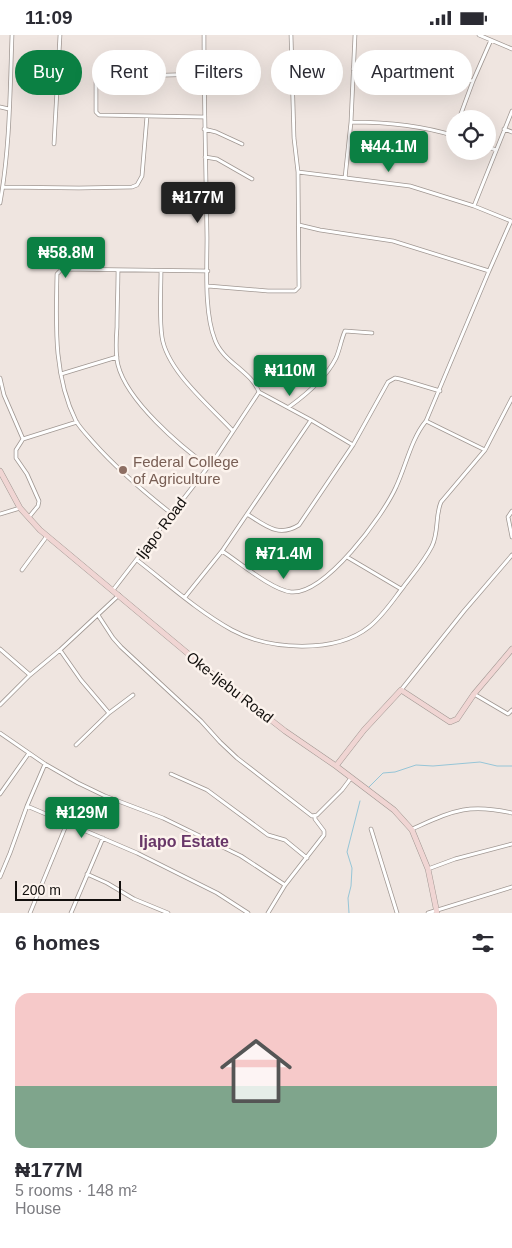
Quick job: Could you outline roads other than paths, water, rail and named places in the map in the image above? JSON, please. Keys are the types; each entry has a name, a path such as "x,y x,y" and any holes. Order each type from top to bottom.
{"main road":[{"name":"Oke-Ijebu Road","path":"0,471 20,507 28,518 47,536 216,677 285,731 394,809 412,830 428,869 436,912"},
{"path":"336,766 401,690 450,722 457,719 474,694 512,649"}],"street":[{"path":"0,203 9,109 12,35"},
{"path":"54,143 60,35"},
{"path":"204,35 204,50"},
{"path":"208,286 268,291 297,290 299,283 298,172 294,138 292,35"},
{"path":"354,50 355,35"},
{"path":"479,35 512,49"},
{"path":"462,110 491,40"},
{"path":"346,178 353,69"},
{"path":"176,75 97,78 97,114 204,117"},
{"path":"204,95 208,286 210,315 215,342 226,356 256,384 259,392 289,407 353,445"},
{"path":"0,107 9,109"},
{"path":"496,150 512,111"},
{"path":"3,187 79,188 132,187 137,185 142,176 147,116"},
{"path":"351,122 394,123 446,133"},
{"path":"204,129 242,144"},
{"path":"504,129 512,132"},
{"path":"205,157 216,159 252,179"},
{"path":"474,206 492,160"},
{"path":"222,551 268,583 289,591 299,592 318,582 347,557 384,509 395,490 418,432 426,421 440,391 511,221 474,206 410,185 298,172"},
{"path":"299,225 394,241 489,271"},
{"path":"172,514 140,488 104,454 77,422 61,374 56,333 58,271 62,269 208,271"},
{"path":"118,270 117,357 118,366 124,381 171,437 208,467"},
{"path":"161,271 161,335 164,346 174,365 188,383 233,431"},
{"path":"289,407 313,387 331,365 336,357 345,331 372,333"},
{"path":"61,374 117,357"},
{"path":"0,379 4,395 22,439"},
{"path":"247,514 276,530 290,530 299,525 353,445 388,382 400,379 440,391"},
{"name":"Ijapo Road","path":"113,590 208,467 259,392"},
{"path":"137,561 211,616 245,636 272,644 311,645 342,641 361,633 380,616 431,548 435,539 441,502 484,450 512,398"},
{"path":"185,597 222,551 311,420"},
{"path":"426,421 484,450"},
{"path":"28,518 38,506 39,501 28,474 16,458 16,450 22,439 77,422"},
{"path":"0,514 20,507"},
{"path":"512,511 508,517 512,537"},
{"path":"22,570 47,536"},
{"path":"401,690 452,625 512,555"},
{"path":"347,557 401,589"},
{"path":"0,705 30,675 119,595"},
{"path":"98,615 121,647 201,721 220,742 237,758 315,816 314,819 322,827 325,833 285,885 268,913"},
{"path":"0,649 30,675"},
{"path":"60,650 81,680 110,713"},
{"path":"474,694 508,714 512,710"},
{"path":"76,745 110,713 133,695"},
{"path":"0,733 45,764 78,783 163,819 241,857 285,885"},
{"path":"0,793 29,753"},
{"path":"0,877 27,805 45,764"},
{"path":"171,774 207,790 268,835 285,840 307,858"},
{"path":"315,816 340,792 351,778"},
{"path":"27,805 103,838 217,893 248,913"},
{"path":"412,830 457,810 474,808 512,813"},
{"path":"30,913 67,823"},
{"path":"371,829 397,913"},
{"path":"71,913 86,874 103,838"},
{"path":"428,869 455,859 512,844"},
{"path":"86,874 107,883 134,899 168,913"},
{"path":"428,913 512,887"}],"waterway":[{"path":"368,788 383,773 395,772 416,765 433,766 480,762 497,766 512,766"},
{"path":"349,913 348,898 352,868 347,852 360,801"}],"place":[{"name":"Federal College of Agriculture","path":"123,470"}],"district":[{"name":"Ijapo Estate","path":"184,841"}]}
